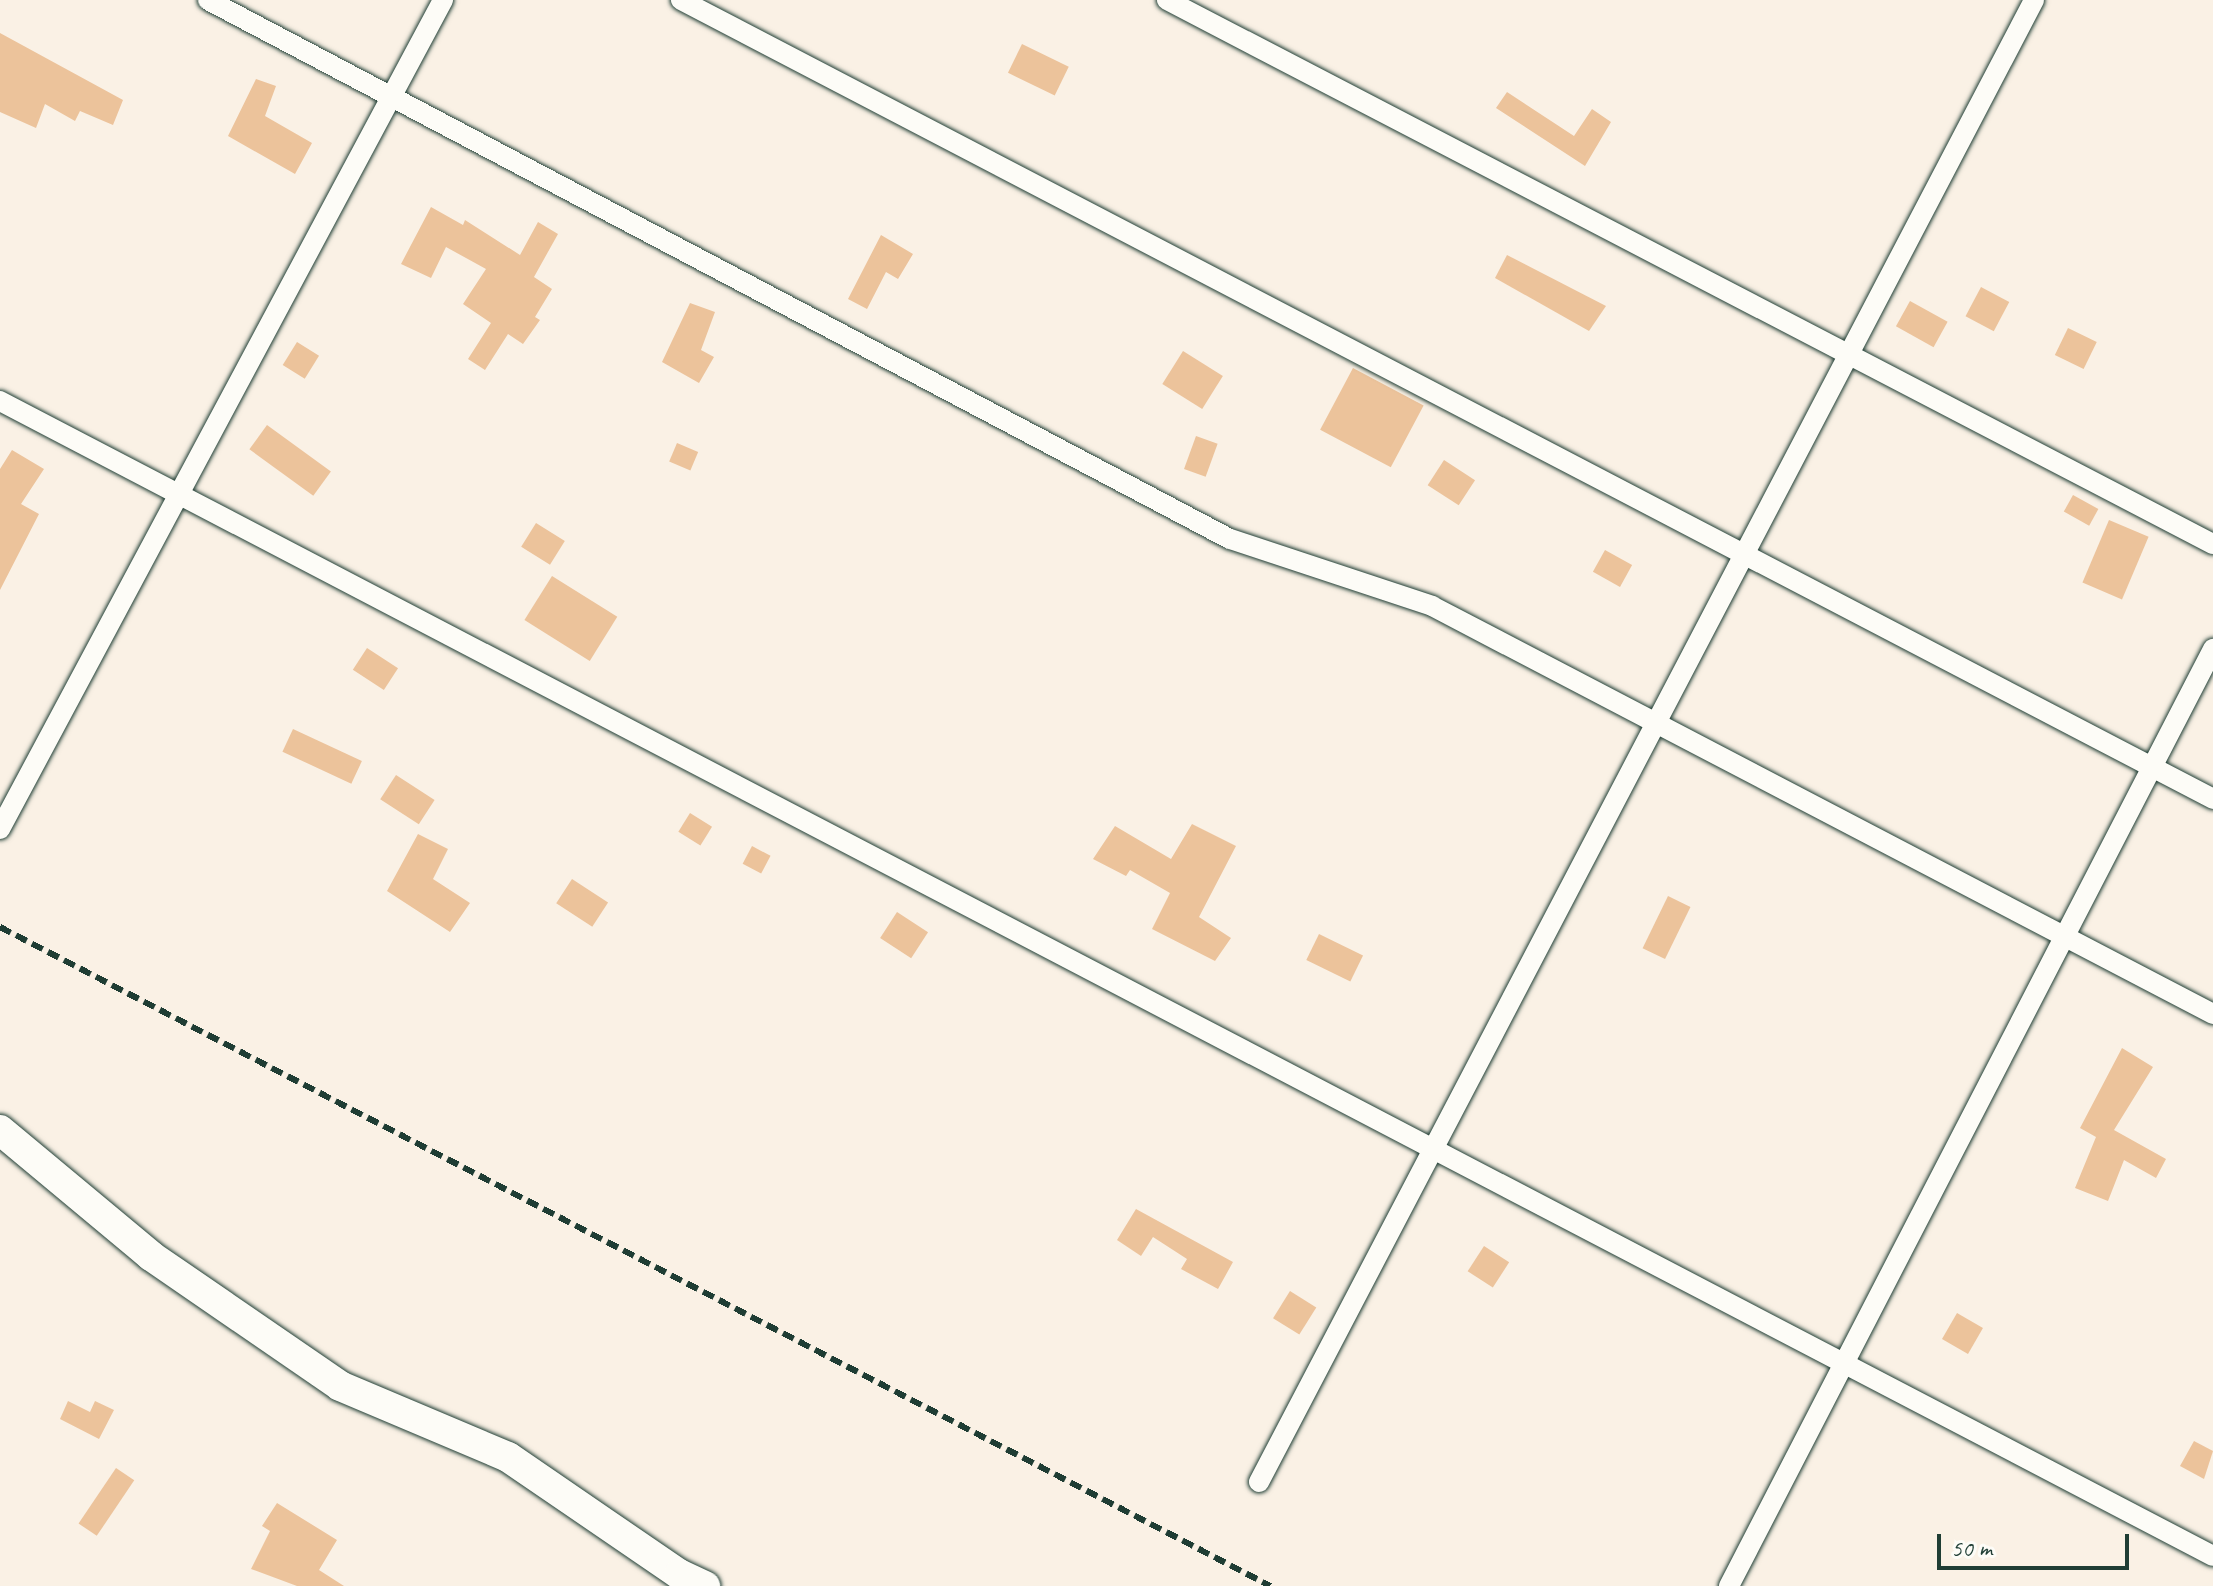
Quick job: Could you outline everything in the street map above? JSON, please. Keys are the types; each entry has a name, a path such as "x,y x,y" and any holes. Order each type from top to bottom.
{"street":[{"path":"208,0 1230,539 1432,606 2213,1014"},
{"path":"0,829 443,0"},
{"path":"681,0 2213,799"},
{"path":"1167,0 2213,544"},
{"path":"1259,1482 2034,0"},
{"path":"0,401 2213,1556"},
{"path":"1729,1586 2213,649"},
{"path":"0,1130 151,1256 340,1386 508,1457 679,1574 705,1586"}],"building":[{"path":"0,33 123,100 113,125 80,111 75,121 45,104 36,128 0,112"},
{"path":"1022,44 1069,67 1055,96 1008,73"},
{"path":"256,79 276,86 265,116 312,143 295,174 228,136"},
{"path":"1507,92 1574,136 1592,109 1611,122 1585,166 1496,108"},
{"path":"431,207 463,225 465,220 520,255 538,222 558,234 534,277 552,289 535,317 540,320 523,344 508,334 485,370 468,359 491,323 463,304 486,269 446,247 431,278 401,264"},
{"path":"881,235 913,254 898,279 886,272 867,309 848,299"},
{"path":"1507,255 1606,306 1589,331 1495,278"},
{"path":"1981,287 2009,302 1994,331 1966,316"},
{"path":"1910,301 1948,322 1934,347 1896,326"},
{"path":"690,303 715,312 701,350 714,357 699,383 662,362"},
{"path":"2068,328 2097,342 2084,369 2055,355"},
{"path":"297,342 319,356 305,379 283,365"},
{"path":"1183,351 1223,376 1202,409 1162,384"},
{"path":"1353,368 1424,406 1391,467 1320,430"},
{"path":"267,425 331,471 313,496 249,449"},
{"path":"1196,436 1218,444 1206,477 1184,469"},
{"path":"677,443 698,452 690,470 669,461"},
{"path":"12,450 44,469 21,504 39,514 0,590 0,469"},
{"path":"1444,460 1475,480 1459,505 1428,485"},
{"path":"2073,495 2098,509 2089,526 2064,512"},
{"path":"2109,520 2149,537 2122,599 2082,583"},
{"path":"536,523 565,541 550,565 521,547"},
{"path":"1605,550 1632,565 1620,587 1593,572"},
{"path":"552,576 617,617 590,661 524,620"},
{"path":"367,648 398,668 384,690 353,670"},
{"path":"293,729 362,761 351,784 282,752"},
{"path":"396,775 435,800 419,824 380,799"},
{"path":"690,813 712,827 700,845 678,832"},
{"path":"1192,824 1236,846 1199,917 1231,938 1215,961 1152,929 1170,893 1130,870 1126,876 1093,859 1115,826 1171,859"},
{"path":"418,834 448,849 433,879 470,903 450,932 387,891"},
{"path":"752,846 771,856 761,874 743,864"},
{"path":"572,879 608,902 592,927 556,903"},
{"path":"1668,896 1690,907 1665,959 1643,948"},
{"path":"897,912 928,932 911,958 880,938"},
{"path":"1319,934 1363,955 1350,982 1306,960"},
{"path":"2122,1048 2153,1067 2114,1130 2166,1159 2156,1178 2124,1160 2108,1201 2075,1188 2096,1137 2080,1128"},
{"path":"1136,1209 1233,1262 1218,1289 1181,1269 1187,1259 1153,1237 1141,1256 1117,1240"},
{"path":"1484,1246 1509,1262 1493,1287 1468,1271"},
{"path":"1290,1291 1316,1307 1299,1335 1273,1318"},
{"path":"1957,1313 1983,1328 1968,1354 1942,1339"},
{"path":"68,1401 90,1412 95,1401 114,1410 99,1439 60,1419"},
{"path":"2194,1441 2213,1451 2204,1479 2180,1466"},
{"path":"116,1468 134,1480 97,1536 79,1524"},
{"path":"277,1503 337,1540 319,1570 344,1586 297,1586 251,1569 270,1531 262,1526"}],"railway":[{"path":"0,927 1270,1586"}]}
